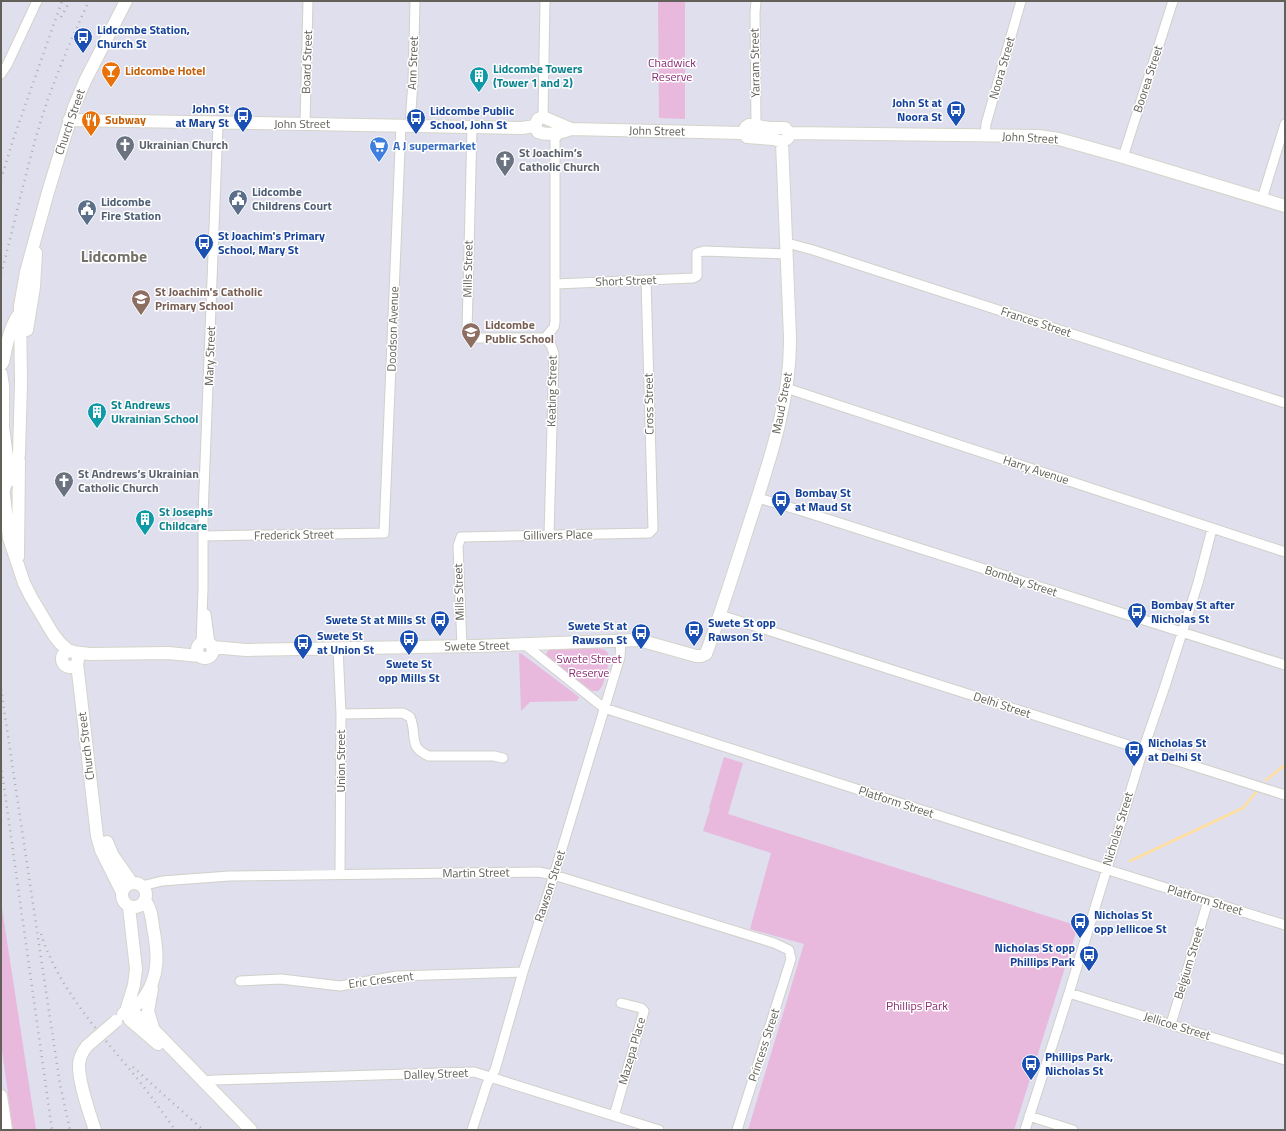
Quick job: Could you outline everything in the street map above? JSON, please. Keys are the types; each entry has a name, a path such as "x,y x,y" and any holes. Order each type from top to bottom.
{"street":[{"path":"1,74 7,65 37,1"},
{"name":"Church Street","path":"38,228 69,120 78,96 126,1"},
{"name":"Board Street","path":"305,124 308,1"},
{"name":"Ann Street","path":"406,125 413,81 415,1"},
{"path":"543,121 545,1"},
{"name":"Yarram Street","path":"756,1 754,13 756,126"},
{"name":"Noora Street","path":"985,136 986,124 1021,1"},
{"name":"Boorea Street","path":"1123,157 1172,1"},
{"name":"John Street","path":"69,120 218,124 406,125 522,128 543,121 571,129 743,133"},
{"name":"John Street","path":"543,121 538,132 558,134 571,129"},
{"name":"Mary Street","path":"205,649 203,536 218,124"},
{"path":"1262,199 1285,124"},
{"name":"Doodson Avenue","path":"384,533 406,125"},
{"path":"749,125 770,128 785,128 786,138 749,138 743,133 749,125"},
{"name":"Mills Street","path":"472,127 467,318 468,332 474,338 545,338"},
{"name":"Keating Street","path":"549,535 554,354 545,338 552,331 555,322 555,140 558,134"},
{"name":"John Street","path":"786,138 1038,136 1059,139 1123,157 1285,206"},
{"name":"Maud Street","path":"706,654 720,615 774,445 786,388 790,355 786,138"},
{"path":"21,383 25,339 34,287 38,228"},
{"path":"19,566 21,304 26,272 38,228"},
{"path":"7,346 14,298 27,251 38,228"},
{"path":"1,365 15,320 26,305 37,243"},
{"name":"Frances Street","path":"696,277 697,256 701,251 787,248 1042,324 1285,403"},
{"name":"Short Street","path":"556,284 696,277"},
{"name":"Cross Street","path":"646,280 653,528"},
{"path":"1,373 3,386 5,472 18,551"},
{"name":"Harry Avenue","path":"786,388 1285,552"},
{"path":"1,457 3,427"},
{"path":"5,472 17,464 19,454"},
{"name":"Church Street","path":"5,472 4,489 9,538 27,590 60,648 71,659 74,678 80,696 95,824 101,850 122,892"},
{"name":"Bombay Street","path":"758,498 1285,664"},
{"name":"Gillivers Place","path":"461,537 649,533 653,528"},
{"name":"Nicholas Street","path":"1025,1130 1069,993 1143,750 1198,583 1212,529"},
{"name":"Frederick Street","path":"203,536 384,533"},
{"name":"Mills Street","path":"461,537 458,546 462,646"},
{"name":"Delhi Street","path":"720,615 1285,795"},
{"name":"Swete Street","path":"71,659 98,654 168,653 205,649 246,650 462,646 621,640 638,640 696,656 706,654"},
{"name":"Rawson Street","path":"472,1130 490,1076 495,1070 523,972 620,657 621,640"},
{"name":"Platform Street","path":"524,644 604,708 1285,925"},
{"name":"Union Street","path":"338,648 341,714 340,874"},
{"path":"341,714 403,713 410,717 414,726 414,744 420,752 428,756 494,756 503,758"},
{"name":"Church Street","path":"92,796 110,850 137,885"},
{"name":"Martin Street","path":"137,885 162,880 229,876 538,872 554,875 774,943 789,950 791,959"},
{"path":"145,901 138,907 129,907 123,902 122,892 125,887 137,885 146,893 145,901 150,911 157,958 148,1008 149,1018 153,1028"},
{"name":"Belgium Street","path":"1171,1024 1208,901"},
{"path":"129,907 136,969 134,985 126,1011 130,1020 159,1045 182,1060"},
{"name":"Princess Street","path":"737,1130 791,959"},
{"path":"95,1130 79,1065 82,1053 87,1046 126,1011 134,1007 143,999 156,970"},
{"name":"Eric Crescent","path":"240,981 280,979 340,986 397,976 523,972"},
{"name":"Jellicoe Street","path":"1069,993 1285,1060"},
{"name":"Mazepa Place","path":"614,1116 644,1011 642,1008 621,1003"},
{"path":"126,1011 138,1016 153,1028 182,1060 205,1081 251,1130"},
{"name":"Dalley Street","path":"205,1081 474,1072 659,1130"},
{"path":"1,1096 6,1130"},
{"path":"1029,1116 1073,1130"}],"green space":[{"name":"Chadwick Reserve","path":"658,1 685,1 685,119 659,118"},
{"name":"Swete Street Reserve","path":"596,648 606,651 609,656 604,681 598,691 592,691 546,654 549,649"},
{"path":"519,653 579,697 577,701 530,702 521,711"},
{"name":"Phillips Park","path":"724,757 743,763 728,814 1078,926 1014,1130 748,1130 804,944 750,929 771,853 703,831"},
{"path":"1,902 36,1130 13,1130 1,1043"}],"waterway":[{"path":"1266,780 1285,765"},
{"path":"1130,861 1243,808 1256,792"}],"railway":[{"path":"1,179 13,140 62,1"},
{"path":"61,17 70,1"},
{"path":"1,274 42,117 52,87 89,1"},
{"path":"1,689 60,1084 70,1130"},
{"path":"1,765 52,1130"},
{"path":"41,934 57,972 68,990 92,1024 143,1085 175,1130"},
{"path":"133,1067 203,1130"}],"place":[{"name":"Lidcombe Station, Church St","path":"83,54"},
{"name":"Lidcombe Hotel","path":"111,88"},
{"name":"Lidcombe Towers (Tower 1 and 2)","path":"479,93"},
{"name":"John St at Noora St","path":"956,127"},
{"name":"John St at Mary St","path":"243,133"},
{"name":"Lidcombe Public School, John St","path":"416,135"},
{"name":"Subway","path":"91,137"},
{"name":"Ukrainian Church","path":"125,162"},
{"name":"A J supermarket","path":"379,163"},
{"name":"St Joachim’s Catholic Church","path":"505,177"},
{"name":"Lidcombe Childrens Court","path":"238,216"},
{"name":"Lidcombe Fire Station","path":"87,226"},
{"name":"St Joachim's Primary School, Mary St","path":"204,260"},
{"name":"St Joachim's Catholic Primary School","path":"141,316"},
{"name":"Lidcombe Public School","path":"471,349"},
{"name":"St Andrews Ukrainian School","path":"97,429"},
{"name":"St Andrews’s Ukrainian Catholic Church","path":"64,498"},
{"name":"Bombay St at Maud St","path":"781,517"},
{"name":"St Josephs Childcare","path":"145,536"},
{"name":"Bombay St after Nicholas St","path":"1137,629"},
{"name":"Swete St at Mills St","path":"440,637"},
{"name":"Swete St opp Rawson St","path":"694,647"},
{"name":"Swete St at Rawson St","path":"641,650"},
{"name":"Swete St opp Mills St","path":"409,656"},
{"name":"Swete St at Union St","path":"303,660"},
{"name":"Nicholas St at Delhi St","path":"1134,767"},
{"name":"Nicholas St opp Jellicoe St","path":"1080,939"},
{"name":"Nicholas St opp Phillips Park","path":"1089,972"},
{"name":"Phillips Park, Nicholas St","path":"1031,1081"}],"district":[{"name":"Lidcombe","path":"114,256"}]}
